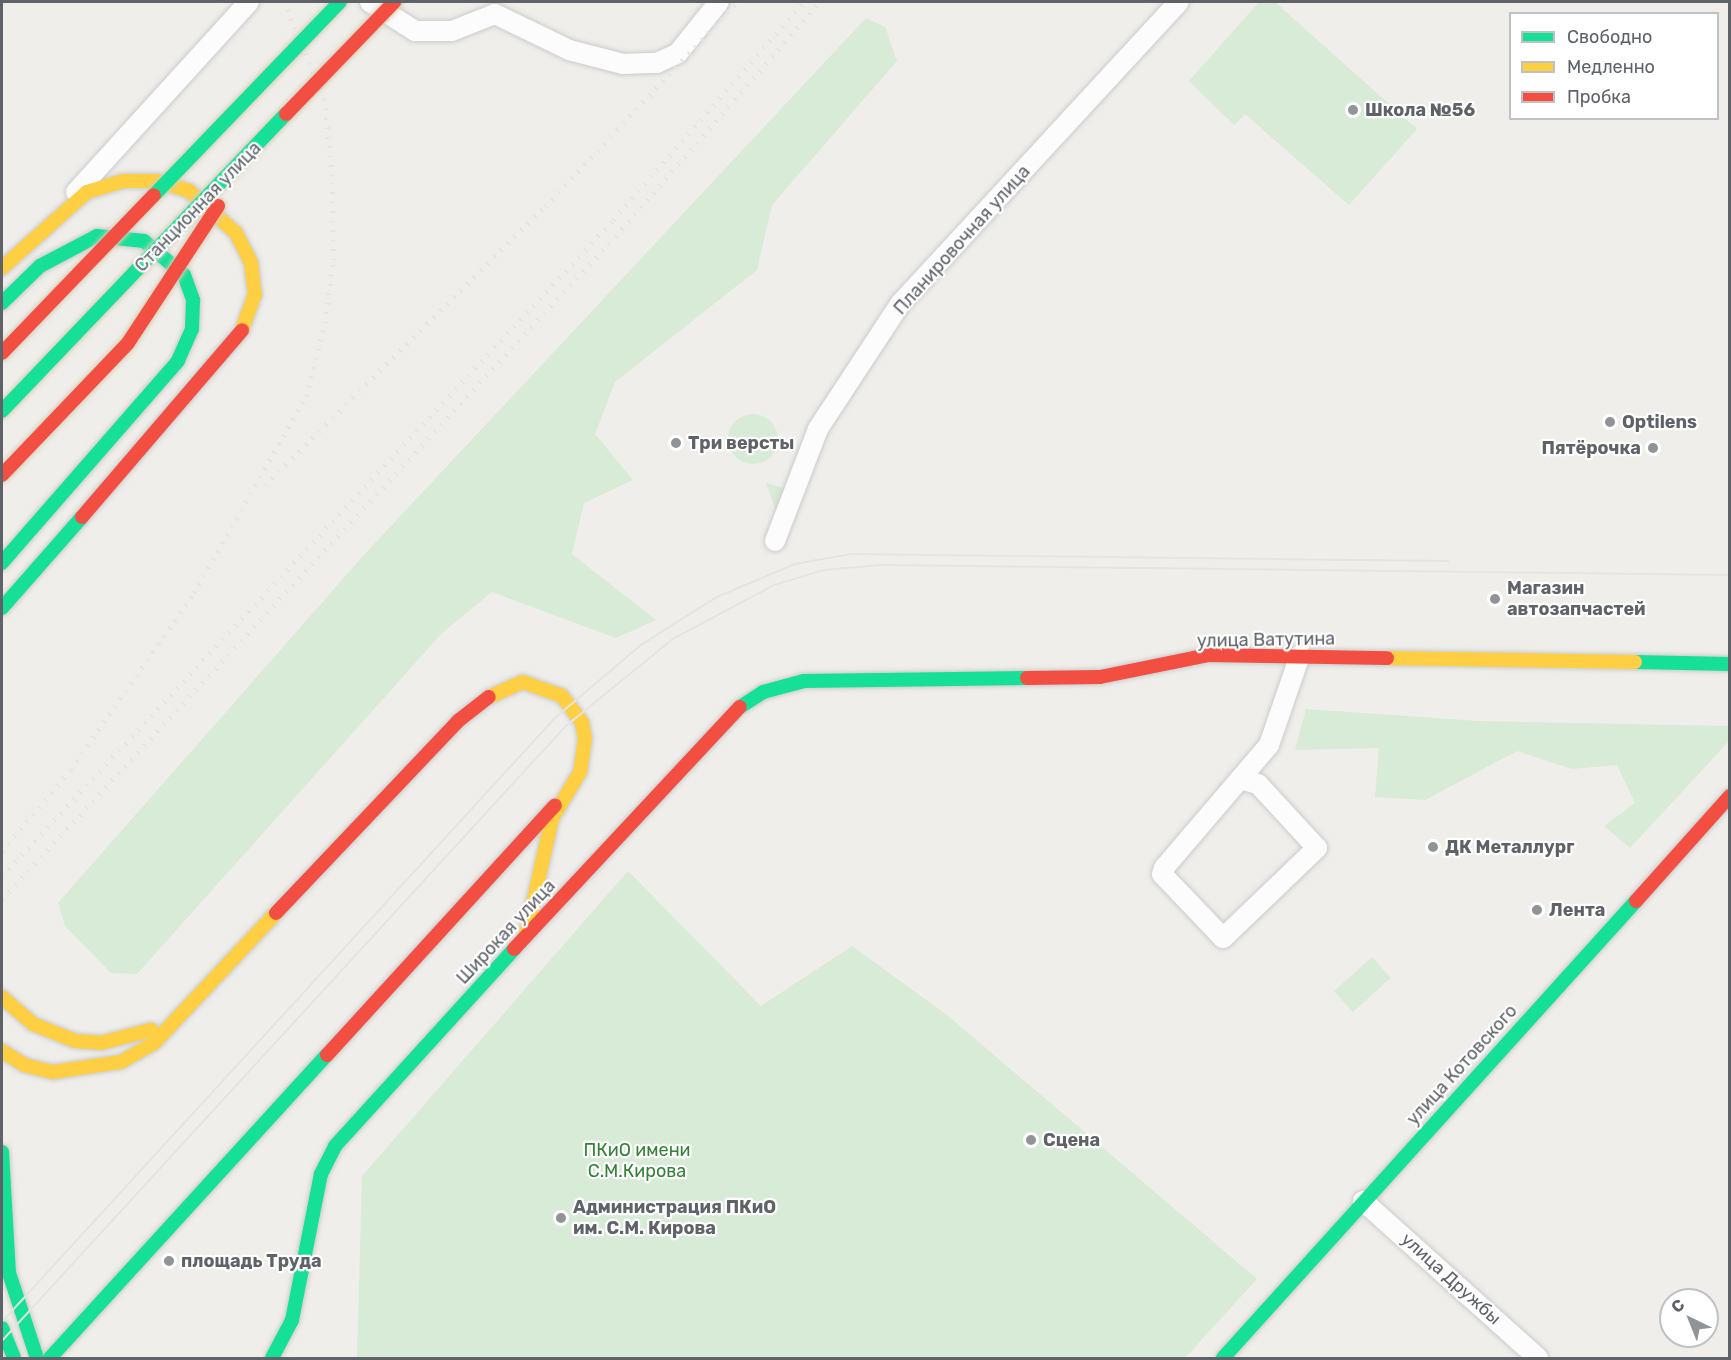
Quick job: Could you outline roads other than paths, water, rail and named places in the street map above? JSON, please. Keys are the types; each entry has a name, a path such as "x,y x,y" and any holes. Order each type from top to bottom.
{"main road":[{"path":"2,353 340,2"},
{"name":"Станционная улица","path":"2,411 394,2"},
{"path":"2,475 128,344 261,140"},
{"path":"2,268 52,219 87,192 122,181 157,181 189,191 236,233 251,263 255,294 239,339 2,608"},
{"path":"2,303 40,266 98,236 144,241 184,275 194,300 192,329 178,361 2,563"},
{"name":"улица Ватутина","path":"804,681 1100,677 1208,655 1730,664"},
{"name":"Широкая улица","path":"306,1263 321,1174 335,1146 726,716 764,692 804,681"},
{"path":"2,1051 24,1065 53,1072 90,1070 138,1053 192,1008 458,721 498,689 523,682 551,689 582,723 585,755 560,800 50,1359"},
{"name":"улица Котовского","path":"1223,1359 1730,796"},
{"path":"522,943 560,800"},
{"path":"2,997 55,1036 101,1043 141,1035 192,1008"},
{"path":"2,1152 9,1273 37,1359"},
{"path":"295,1350 307,1323 306,1263"},
{"path":"272,1359 292,1320 306,1263"},
{"path":"2,1328 14,1359"}],"street":[{"path":"52,219 249,2"},
{"path":"370,2 415,31 452,31 495,14 568,50 623,64 657,63 678,52 719,2"},
{"name":"Планировочная улица","path":"775,541 818,429 900,304 1179,2"},
{"path":"1240,779 1258,784 1317,848 1223,938 1162,874 1240,779 1269,745 1300,656"},
{"name":"улица Дружбы","path":"1363,1201 1538,1359"}],"tram line":[{"path":"2,1322 555,718 641,645 717,597 795,564 851,554 1448,561"},
{"path":"2,1341 566,726 673,639 774,585 824,570 881,565 1730,575"}],"railway":[{"path":"2,851 71,769 194,593 306,396 325,323 333,260 332,176 324,99 284,2"},
{"path":"265,485 545,206 737,2"},
{"path":"2,876 613,220 804,2"},
{"path":"2,899 622,229 819,2"}],"place":[{"name":"Школа №56","path":"1353,110"},
{"name":"Optilens","path":"1610,422"},
{"name":"Три версты","path":"676,443"},
{"name":"Пятёрочка","path":"1653,448"},
{"name":"Магазин автозапчастей","path":"1495,599"},
{"name":"ДК Металлург","path":"1433,847"},
{"name":"Лента","path":"1537,910"},
{"name":"Сцена","path":"1031,1140"},
{"name":"Администрация ПКиО им. С.М. Кирова","path":"561,1218"},
{"name":"площадь Труда","path":"169,1261"}],"park label":[{"name":"ПКиО имени С.М.Кирова","path":"637,1161"}]}
